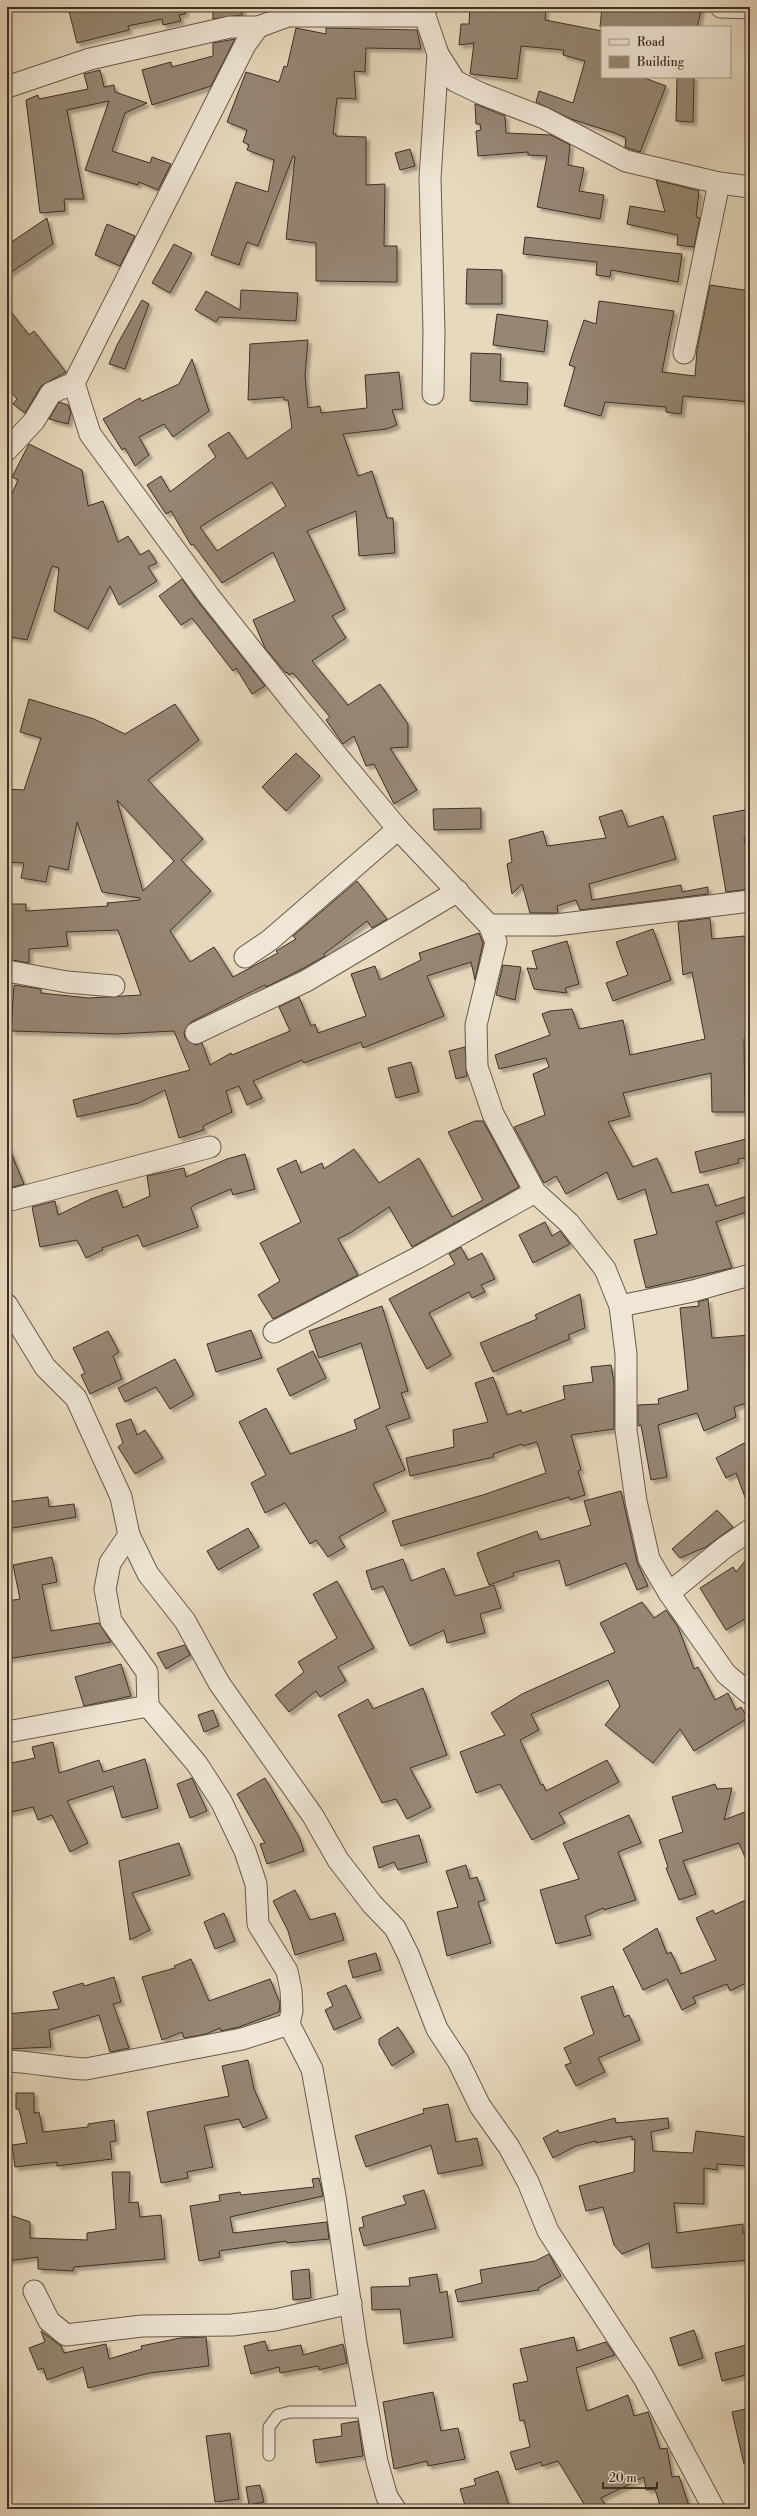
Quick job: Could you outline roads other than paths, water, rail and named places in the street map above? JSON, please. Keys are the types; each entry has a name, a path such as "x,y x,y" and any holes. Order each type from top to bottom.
{"street":[{"path":"721,7 750,8"},
{"path":"7,87 90,59 230,27 258,27 288,16 425,12 438,54 455,81 482,94 544,118 626,161 719,183 750,187"},
{"path":"7,450 34,421 51,393 74,383 245,45 258,27"},
{"path":"433,394 434,332 430,178 438,54"},
{"path":"684,353 719,183"},
{"path":"74,383 90,434 209,596 296,706 398,829 489,925 496,942 476,1025 477,1067 493,1114 535,1192 569,1223 605,1269 620,1306 626,1354 626,1430 636,1501 649,1559 669,1593 726,1674 750,1694"},
{"path":"245,957 270,940 398,829"},
{"path":"196,1033 306,981 458,891"},
{"path":"489,925 556,925 750,901"},
{"path":"7,971 67,982 114,986"},
{"path":"7,1201 210,1147"},
{"path":"274,1332 417,1258 535,1192"},
{"path":"620,1306 693,1291 750,1275"},
{"path":"7,1305 45,1367 76,1398 121,1497 129,1535 148,1574 185,1621 219,1683 312,1816 338,1860 372,1904 395,1928 408,1954 437,2029 458,2061 480,2106 509,2147 522,2171 548,2231 644,2378 714,2509"},
{"path":"669,1593 724,1548 750,1530"},
{"path":"129,1535 110,1563 104,1589 111,1621 146,1672 148,1706 197,1764 221,1801 245,1851 256,1884 258,1924 288,1978 292,2012 289,2024 312,2069 335,2196 377,2462 387,2497 395,2509"},
{"path":"7,1732 148,1706"},
{"path":"7,2061 45,2063 62,2068 86,2069 242,2039 289,2024"},
{"path":"34,2291 49,2321 66,2335 142,2326 232,2325 274,2320 351,2303"}],"lane":[{"path":"269,2455 269,2428 278,2415 290,2412 368,2412"}]}
